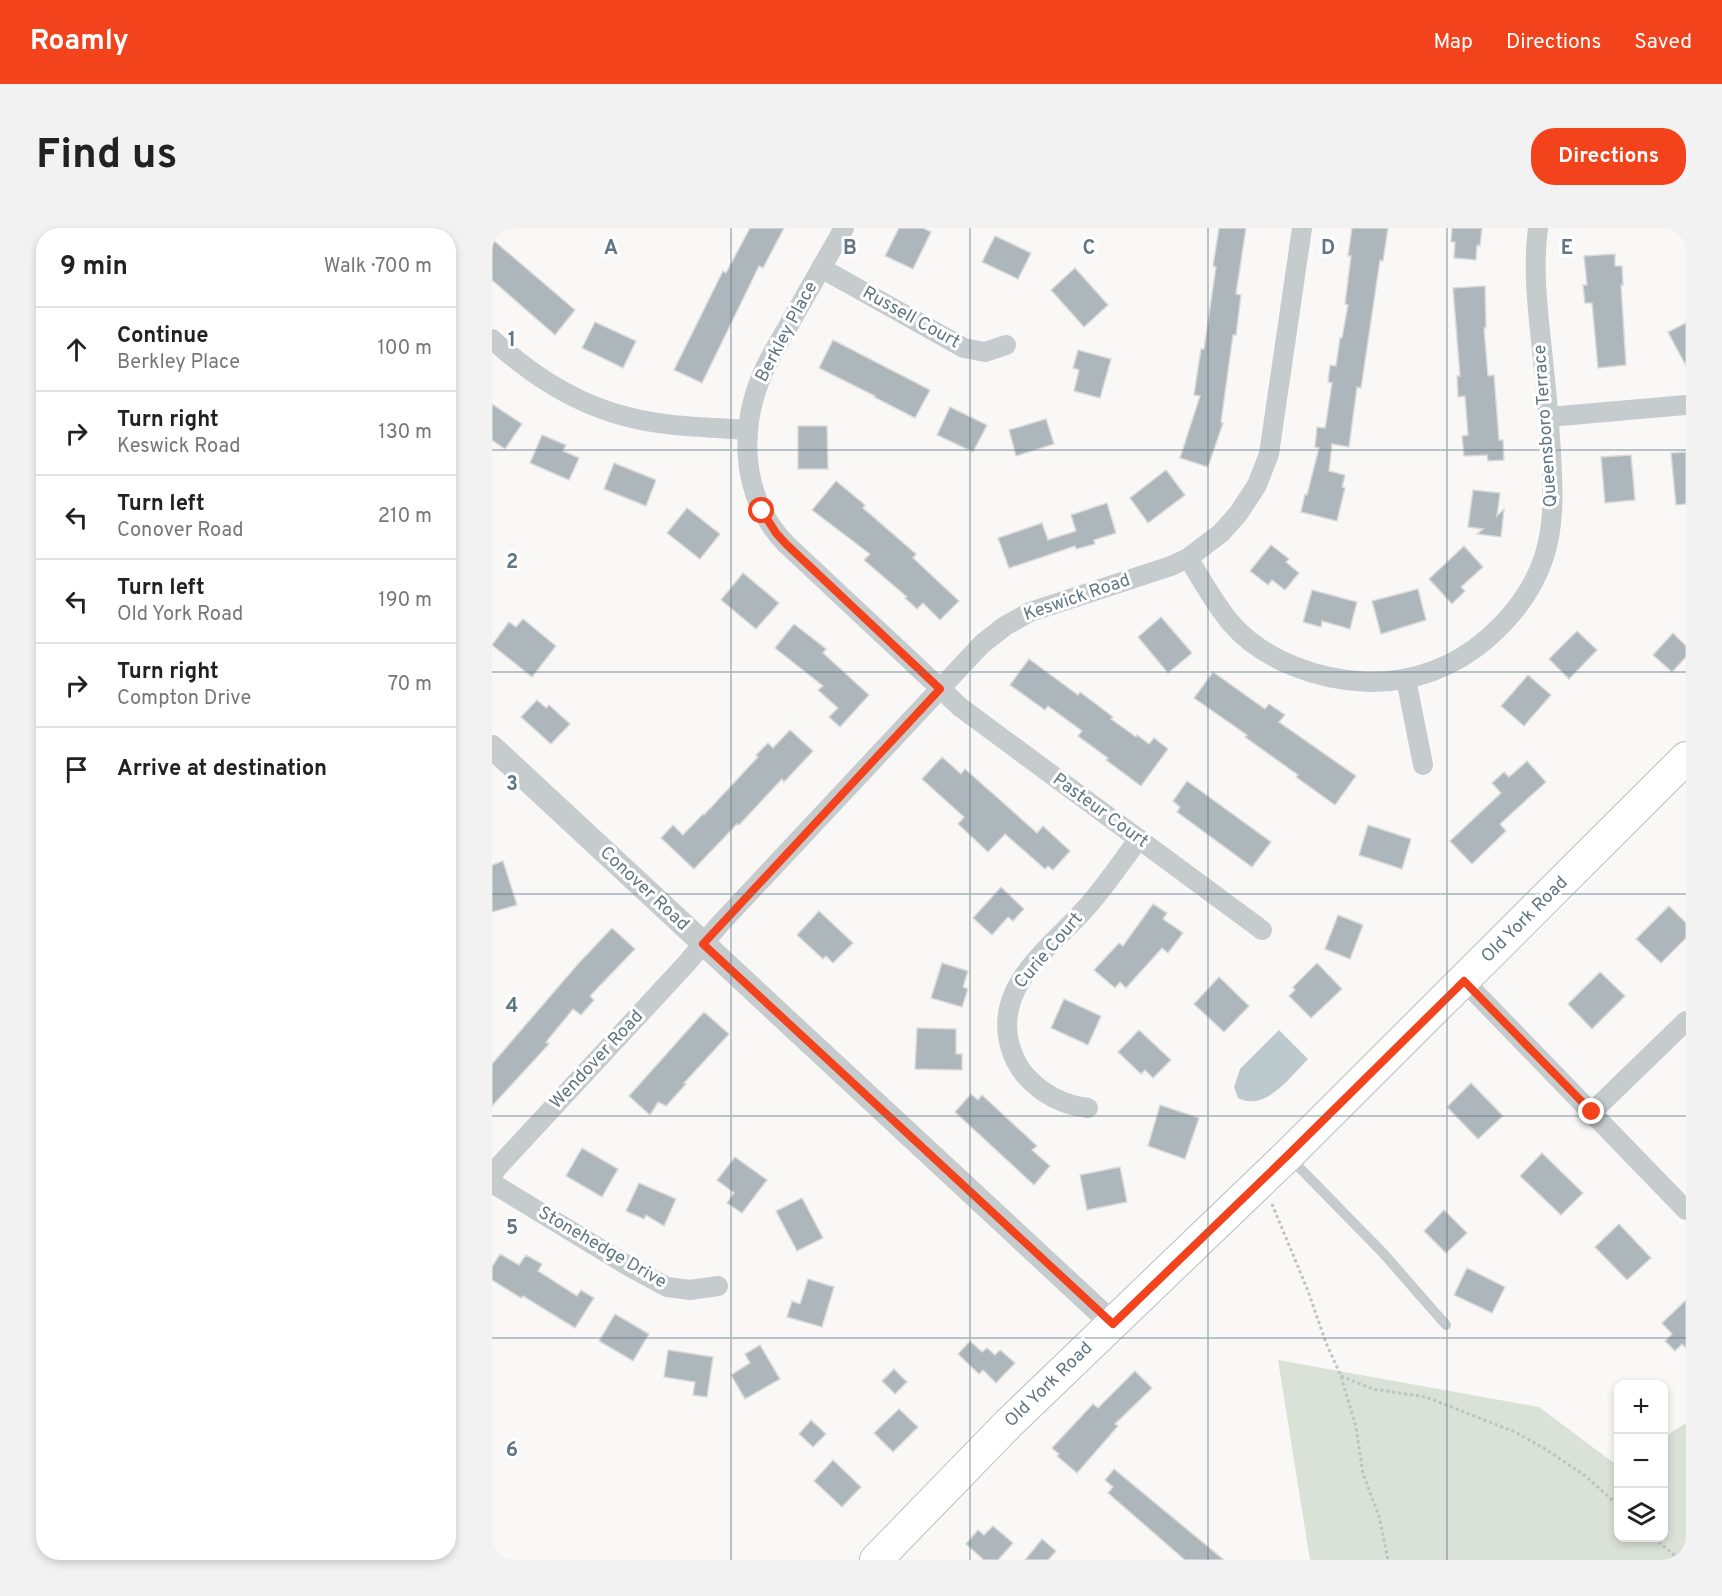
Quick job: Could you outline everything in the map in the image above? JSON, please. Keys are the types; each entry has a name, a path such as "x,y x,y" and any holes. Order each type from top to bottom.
{"main road":[{"name":"Old York Road","path":"876,1560 1008,1424 1263,1180 1686,758"}],"street":[{"name":"Berkley Place","path":"844,228 761,374 749,415 748,430 748,459 754,490 767,520 776,533 940,689"},
{"name":"Keswick Road","path":"703,944 982,644 1019,617 1171,566 1188,558 1211,542 1230,523 1251,495 1266,464 1274,428 1302,228"},
{"name":"Queensboro Terrace","path":"1188,558 1231,624 1249,641 1310,672 1335,679 1381,682 1406,680 1457,661 1478,647 1507,620 1527,594 1544,558 1552,522 1554,495 1549,417 1536,283 1535,259 1538,228"},
{"name":"Russell Court","path":"821,268 964,348 985,352 1006,345"},
{"path":"492,339 513,358 550,384 597,407 645,420 748,430"},
{"path":"1549,417 1686,405"},
{"path":"1406,680 1424,765"},
{"name":"Pasteur Court","path":"940,689 960,707 1262,930"},
{"name":"Conover Road","path":"492,747 1113,1324"},
{"name":"Curie Court","path":"1088,1108 1059,1101 1036,1087 1022,1071 1014,1057 1009,1040 1006,1024 1008,1008 1021,978 1087,908 1139,839"},
{"name":"Wendover Road","path":"492,1176 703,944"},
{"path":"1464,981 1686,1210"},
{"path":"1592,1112 1686,1021"},
{"name":"Stonehedge Drive","path":"492,1183 630,1268 667,1287 690,1290 718,1286"}],"lane":[{"path":"1288,1155 1383,1253 1446,1325"}],"path":[{"path":"1263,1180 1341,1376 1356,1427 1363,1474 1379,1516 1388,1560"},
{"path":"1341,1376 1373,1389 1425,1397 1515,1432 1584,1475 1614,1501"},
{"path":"1659,1542 1680,1560"}],"shaded area":[{"path":"1279,1030 1308,1059 1268,1097 1248,1101 1238,1098 1234,1087 1240,1069"},
{"path":"1278,1360 1539,1407 1614,1463 1614,1542 1668,1542 1668,1434 1686,1423 1686,1560 1310,1560"}],"building":[{"path":"750,228 784,228 763,268 759,266 702,383 674,370 723,271 726,273"},
{"path":"899,228 923,228 931,232 913,269 885,256"},
{"path":"1219,228 1246,228 1236,294 1241,295 1236,335 1233,335 1221,422 1223,423 1208,467 1180,458 1200,396 1194,395 1201,349 1204,349 1216,267 1213,266"},
{"path":"1352,228 1388,228 1383,261 1380,260 1361,388 1357,387 1349,447 1332,444 1329,471 1345,475 1342,487 1345,488 1337,521 1301,512 1319,448 1315,447 1317,427 1325,428 1332,383 1328,382 1330,365 1336,366 1348,305 1345,304"},
{"path":"1452,228 1482,228 1476,260 1454,258 1455,242 1451,242"},
{"path":"995,236 1031,253 1018,279 982,262"},
{"path":"492,239 575,310 555,335 492,280"},
{"path":"1615,254 1615,266 1622,266 1626,365 1598,368 1592,303 1585,303 1583,285 1587,285 1584,256"},
{"path":"1075,268 1108,305 1084,327 1051,290"},
{"path":"1485,286 1486,328 1484,328 1488,376 1494,375 1499,440 1503,440 1504,460 1488,461 1487,455 1464,456 1462,436 1468,435 1465,396 1458,397 1457,376 1460,376 1453,288"},
{"path":"595,322 636,341 623,368 582,348"},
{"path":"1686,323 1686,366 1668,332"},
{"path":"833,340 930,390 915,418 819,368"},
{"path":"1078,350 1111,359 1100,398 1074,391 1079,370 1073,368"},
{"path":"492,404 522,424 505,449 492,440"},
{"path":"950,407 987,425 973,452 937,435"},
{"path":"1046,419 1054,444 1016,456 1009,430"},
{"path":"798,426 827,426 828,469 798,469"},
{"path":"542,435 566,445 563,451 579,458 569,480 530,463"},
{"path":"1686,452 1686,504 1676,505 1671,453"},
{"path":"1631,455 1635,500 1605,503 1601,457"},
{"path":"614,463 656,480 646,506 604,489"},
{"path":"1166,470 1185,495 1148,523 1130,498"},
{"path":"836,481 865,505 863,508 916,554 913,558 959,601 940,620 923,603 917,609 905,598 907,597 864,560 870,554 812,510"},
{"path":"1473,490 1500,493 1497,516 1504,509 1501,537 1477,534 1483,529 1468,527"},
{"path":"1107,503 1116,533 1094,540 1095,544 1076,549 1075,546 1009,568 998,538 1042,523 1048,540 1076,531 1071,515"},
{"path":"687,508 720,534 700,559 667,533"},
{"path":"1271,545 1289,559 1286,562 1299,573 1285,590 1272,580 1268,585 1250,571"},
{"path":"1464,546 1483,567 1461,587 1465,591 1452,604 1429,579"},
{"path":"743,573 779,603 756,629 721,600"},
{"path":"1418,589 1426,620 1381,634 1372,601"},
{"path":"1312,590 1357,602 1350,629 1322,621 1321,627 1303,622"},
{"path":"1161,617 1192,653 1168,673 1138,637"},
{"path":"523,619 556,646 532,677 492,645 509,622 516,627"},
{"path":"794,624 826,649 823,653 869,695 840,727 829,717 838,708 818,690 823,686 775,648"},
{"path":"1577,631 1597,650 1569,679 1549,659"},
{"path":"1673,633 1686,646 1686,657 1672,672 1653,655"},
{"path":"1029,659 1078,695 1080,692 1136,737 1137,735 1149,744 1154,738 1168,749 1141,786 1078,736 1082,731 1048,706 1045,710 1010,685"},
{"path":"1213,672 1265,709 1269,704 1285,715 1279,722 1356,776 1335,805 1245,737 1247,735 1194,698"},
{"path":"1528,675 1551,695 1524,726 1501,706"},
{"path":"537,700 546,708 549,705 570,724 551,744 521,717"},
{"path":"790,730 813,751 784,782 782,779 694,869 661,838 673,825 683,835 758,757 756,755 768,743 773,748"},
{"path":"942,757 961,774 965,769 1037,833 1043,826 1070,851 1053,870 1048,866 1045,869 1005,834 988,852 958,824 964,817 922,779"},
{"path":"1527,761 1546,782 1500,824 1506,831 1472,864 1450,841 1501,793 1492,783 1504,772 1509,777"},
{"path":"1187,781 1271,842 1252,867 1177,812 1180,807 1173,801"},
{"path":"1368,825 1411,839 1402,869 1359,855"},
{"path":"503,861 517,905 492,912 492,865"},
{"path":"1001,887 1024,909 1013,921 1008,917 992,935 973,918"},
{"path":"1153,904 1167,913 1163,919 1183,933 1168,953 1162,948 1126,988 1120,982 1115,988 1094,970 1119,943 1123,946"},
{"path":"1669,906 1686,923 1686,938 1661,963 1636,939"},
{"path":"819,911 853,943 833,963 826,956 823,959 797,935"},
{"path":"1338,915 1363,925 1350,959 1325,949"},
{"path":"612,928 635,949 590,996 594,1000 581,1015 573,1009 546,1042 549,1044 492,1106 492,1064"},
{"path":"942,963 968,971 963,987 968,989 962,1007 931,998"},
{"path":"1317,963 1342,989 1311,1018 1289,996 1295,990 1293,987"},
{"path":"1600,972 1625,996 1592,1029 1568,1004"},
{"path":"1219,977 1249,1006 1224,1032 1194,1004"},
{"path":"1064,999 1101,1016 1088,1045 1051,1028"},
{"path":"704,1012 729,1034 666,1106 658,1102 650,1115 629,1096"},
{"path":"917,1028 956,1029 956,1054 962,1054 962,1070 915,1069"},
{"path":"1139,1030 1171,1060 1153,1078 1145,1070 1141,1074 1118,1052"},
{"path":"1471,1083 1503,1116 1478,1139 1447,1107"},
{"path":"971,1094 978,1100 982,1095 1037,1146 1032,1150 1050,1166 1034,1185 955,1112"},
{"path":"1160,1105 1199,1118 1185,1159 1148,1146"},
{"path":"582,1148 618,1169 602,1197 566,1176"},
{"path":"1542,1153 1583,1193 1561,1215 1520,1176"},
{"path":"735,1157 767,1180 742,1213 727,1203 734,1193 717,1180"},
{"path":"1120,1167 1127,1202 1087,1210 1080,1175"},
{"path":"639,1183 676,1199 664,1226 646,1215 644,1219 626,1211"},
{"path":"802,1198 823,1238 797,1251 776,1211"},
{"path":"1444,1210 1467,1233 1446,1253 1424,1231"},
{"path":"1619,1224 1651,1258 1627,1280 1595,1247"},
{"path":"500,1254 519,1265 526,1255 542,1264 538,1271 577,1296 581,1290 594,1298 575,1328 492,1280 492,1267"},
{"path":"1467,1268 1505,1287 1492,1313 1454,1295"},
{"path":"808,1279 834,1287 822,1327 787,1317 792,1301 800,1304"},
{"path":"1686,1300 1686,1348 1682,1344 1675,1351 1665,1341 1672,1334 1662,1323"},
{"path":"615,1314 649,1334 633,1361 599,1341"},
{"path":"970,1341 982,1352 987,1348 995,1355 1000,1350 1015,1363 996,1383 983,1370 979,1374 958,1354"},
{"path":"760,1345 780,1379 745,1399 731,1375 750,1363 745,1354"},
{"path":"668,1350 713,1357 707,1397 693,1395 695,1382 664,1377"},
{"path":"894,1369 907,1382 895,1394 882,1381"},
{"path":"1135,1371 1152,1388 1115,1424 1118,1426 1077,1473 1057,1456 1059,1454 1052,1448 1093,1404 1098,1408"},
{"path":"899,1409 918,1427 893,1452 874,1433"},
{"path":"811,1420 826,1434 813,1447 799,1434"},
{"path":"833,1460 861,1487 842,1507 814,1481"},
{"path":"1114,1469 1224,1560 1185,1560 1108,1493 1113,1487 1105,1480"},
{"path":"993,1526 1013,1543 998,1560 984,1560 966,1544 978,1530 984,1535"},
{"path":"1042,1539 1056,1551 1048,1560 1025,1560"}],"route":[{"path":"762,511 786,544 940,689 703,944 1113,1324 1464,981 1592,1112"}]}
